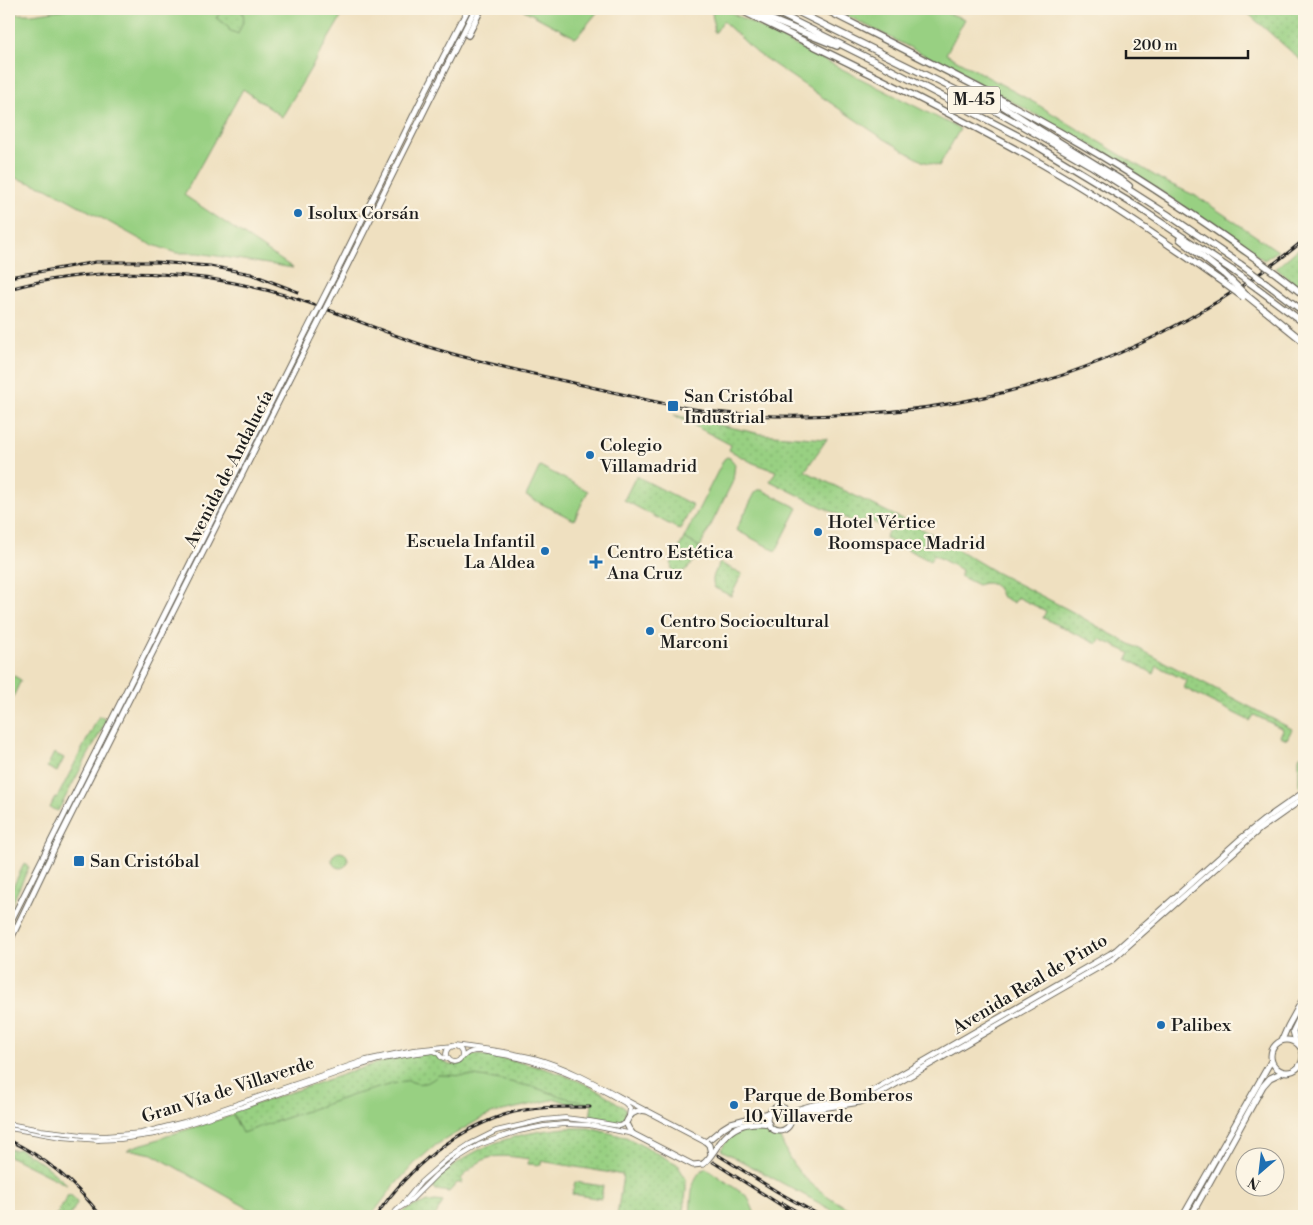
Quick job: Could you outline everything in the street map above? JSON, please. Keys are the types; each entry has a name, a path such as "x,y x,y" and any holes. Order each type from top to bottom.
{"highway":[{"path":"468,35 482,9"},
{"path":"738,9 1027,156 1134,221 1244,296 1304,342"},
{"path":"745,9 882,65"},
{"name":"M-45","path":"770,9 1032,143 1140,209 1232,270 1304,324"},
{"name":"M-45","path":"792,9 970,98 1090,165 1240,264 1304,312"},
{"path":"824,9 998,98 1101,156 1201,220 1304,295"},
{"path":"830,9 872,33"},
{"path":"954,75 1121,180 1150,203"},
{"path":"1140,209 1224,274 1244,296"}],"main road":[{"name":"Avenida de Andalucía","path":"9,943 57,843 308,343 419,104 468,9"},
{"name":"Avenida de Andalucía","path":"9,925 302,340 336,281 475,9"},
{"name":"Avenida Real de Pinto","path":"790,1115 813,1105 862,1097 1110,954 1264,820 1304,792"},
{"name":"Avenida Real de Pinto","path":"790,1115 860,1102 875,1096 1113,959 1260,829 1304,798"},
{"path":"1282,1040 1304,996"},
{"path":"1191,1216 1263,1086 1270,1078 1283,1072 1291,1072 1302,1063 1304,1056 1302,1049 1296,1042 1293,1031 1304,1009"},
{"path":"1283,1072 1276,1068 1271,1061 1272,1048 1282,1040 1296,1042"},
{"path":"1184,1216 1271,1061"},
{"path":"711,1154 709,1145 706,1142 731,1123 769,1113 781,1107 790,1115 790,1125 782,1130 774,1130 768,1124 769,1113"},
{"path":"647,1111 638,1110 629,1116 626,1123 633,1134 693,1165 703,1164 729,1132 738,1126 752,1123 768,1124"},
{"name":"Gran Vía de Villaverde","path":"647,1111 706,1142"}],"street":[{"path":"462,1058 461,1048 453,1046 447,1050 447,1059 454,1062 460,1060 470,1052 476,1051 509,1056 553,1067 582,1079 625,1103 630,1108 629,1116"},
{"name":"Gran Vía de Villaverde","path":"9,1124 92,1136 118,1136 141,1133 184,1122 366,1060 406,1051 453,1046 513,1053 554,1064 598,1084 647,1111"},
{"name":"Gran Vía de Villaverde","path":"9,1128 83,1139 141,1137 186,1125 378,1060 434,1051 447,1059"},
{"path":"391,1216 421,1182 446,1160 465,1147 496,1131 543,1120 565,1118 633,1134"},
{"path":"590,1123 619,1126 626,1123"}],"green space":[{"path":"67,9 346,9 282,117 243,89 184,195 293,268 198,253 176,253 145,242 47,188 9,176 9,14 32,14"},
{"path":"218,9 242,9 244,19 238,34 229,30 228,26 216,18 220,13"},
{"path":"522,9 600,9 576,38"},
{"path":"704,9 724,9 960,129 939,166 922,161 881,137 757,53 723,21 716,32 714,32 712,11"},
{"path":"834,9 921,9 945,12 965,19 946,54 1035,103 1162,180 1198,197 1278,251 1264,260 1091,145 956,71"},
{"path":"1243,9 1304,9 1304,63"},
{"path":"1304,244 1304,292 1276,268"},
{"path":"674,415 761,434 827,439 805,471 930,533 997,573 1292,729 1287,739 1280,736 1283,729 1254,715 1250,721 1184,688 1187,681 1157,666 1154,674 1127,659 1130,653 1100,639 1097,644 1043,618 1046,611 1017,597 1014,603 1001,596 998,589 992,584 978,585 960,576 962,570 934,555 930,561 885,538 889,530 865,518 861,526 770,481 776,471 753,463 729,450 731,445"},
{"path":"727,457 735,464 733,481 700,547 684,538 724,459"},
{"path":"540,466 588,491 574,520 526,496"},
{"path":"636,476 693,505 680,530 624,500"},
{"path":"758,490 762,490 798,508 776,551 736,530"},
{"path":"684,538 700,547 690,566 682,572 677,572 672,570 671,564"},
{"path":"720,563 742,574 731,596 715,588 713,582"},
{"path":"9,673 21,680 13,697 9,695"},
{"path":"99,716 107,720 58,811 50,808 55,797 57,798"},
{"path":"54,753 64,758 57,772 47,767"},
{"path":"1304,754 1304,784 1299,786 1299,758"},
{"path":"337,852 343,852 348,857 346,866 337,868 332,863 332,857"},
{"path":"24,864 29,867 9,910 9,895"},
{"path":"429,1053 437,1055 449,1065 462,1062 473,1054 506,1059 555,1072 586,1084 626,1109 624,1121 615,1125 604,1120 590,1118 592,1104 533,1087 474,1076 438,1075 425,1083 404,1081 356,1094 242,1133 232,1112 374,1064 399,1057"},
{"path":"469,1069 562,1090 590,1104 571,1104 556,1099 494,1113 482,1118 436,1145 415,1163 393,1187 371,1216 262,1216 152,1154 127,1150 233,1115 239,1127 401,1074"},
{"path":"776,1110 784,1110 789,1115 787,1126 776,1128 771,1123 771,1115"},
{"path":"749,1127 762,1128 779,1136 793,1164 807,1180 824,1194 861,1216 843,1216 721,1150 732,1135"},
{"path":"566,1128 589,1128 626,1137 677,1164 686,1179 682,1216 617,1216 623,1175 541,1161 541,1165 528,1164 529,1159 518,1157 491,1157 476,1164 461,1179 462,1183 457,1183 449,1192 434,1188 434,1183 448,1170 479,1150 529,1133"},
{"path":"9,1149 20,1149 42,1163 67,1185 9,1156"},
{"path":"706,1168 748,1197 755,1214 753,1216 690,1216 694,1182"},
{"path":"575,1182 603,1186 601,1199 572,1194"},
{"path":"68,1195 74,1198 77,1203 70,1216 56,1216"},
{"path":"426,1202 443,1202 435,1216 398,1216 406,1210"}],"railway":[{"path":"9,289 43,281 114,273 187,276 223,281 291,297 452,354 641,399 691,409 725,413 773,416 822,416 888,412 956,403 1032,385 1074,371 1115,355 1195,315 1233,292 1304,240"},
{"path":"9,277 96,262 156,262 210,266 251,274 298,292"},
{"path":"376,1216 403,1181 419,1166 454,1139 473,1128 493,1119 523,1110 552,1107 590,1107"},
{"path":"9,1140 48,1163 82,1193 101,1216"},
{"path":"718,1155 821,1216"},
{"path":"713,1162 787,1209"},
{"path":"783,1203 804,1216"}],"place":[{"name":"Isolux Corsán","path":"298,213"},
{"name":"San Cristóbal Industrial","path":"673,406"},
{"name":"Colegio Villamadrid","path":"590,455"},
{"name":"Hotel Vértice Roomspace Madrid","path":"818,532"},
{"name":"Escuela Infantil La Aldea","path":"545,551"},
{"name":"Centro Estética Ana Cruz","path":"596,562"},
{"name":"Centro Sociocultural Marconi","path":"650,631"},
{"name":"San Cristóbal","path":"79,861"},
{"name":"Palibex","path":"1161,1025"},
{"name":"Parque de Bomberos 10. Villaverde","path":"734,1105"}]}
